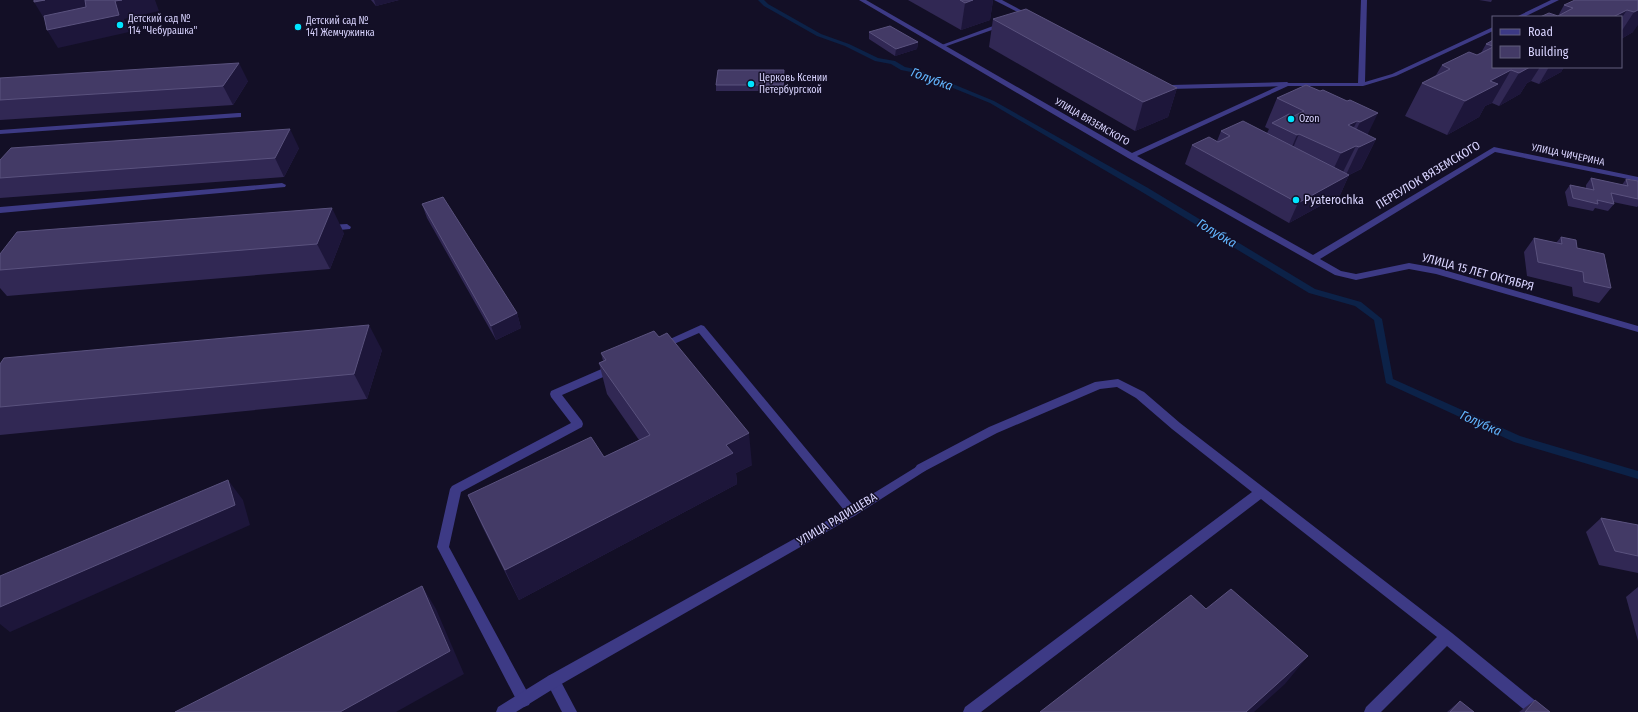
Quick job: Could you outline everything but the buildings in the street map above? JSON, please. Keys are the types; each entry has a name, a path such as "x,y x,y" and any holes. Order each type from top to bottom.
{"street":[{"name":"УЛИЦА ВЯЗЕМСКОГО","path":"862,0 1131,156 1313,259"},
{"path":"997,0 1036,20"},
{"path":"1361,85 1364,0"},
{"path":"1521,16 1556,0"},
{"path":"1021,19 1029,16"},
{"path":"942,46 1014,21"},
{"path":"1156,80 1170,87 1287,84 1361,85 1394,75 1492,29"},
{"path":"1131,156 1287,84"},
{"path":"0,132 238,115"},
{"name":"УЛИЦА ЧИЧЕРИНА","path":"1494,149 1638,179"},
{"name":"ПЕРЕУЛОК ВЯЗЕМСКОГО","path":"1313,259 1494,149"},
{"path":"0,210 282,185"},
{"path":"323,228 347,227"},
{"name":"УЛИЦА 15 ЛЕТ ОКТЯБРЯ","path":"1313,259 1338,274 1356,277 1410,266 1437,271 1638,329"},
{"path":"652,350 701,328 852,512"},
{"path":"524,700 443,547 456,489 578,424 555,394 625,363"},
{"name":"УЛИЦА РАДИЩЕВА","path":"503,712 553,681 852,512 921,468 993,430 1099,385 1118,383 1140,395 1176,426 1447,637 1538,712"},
{"path":"970,712 1261,492"},
{"path":"1371,712 1447,637"},
{"path":"553,681 570,712"}],"waterway":[{"name":"Голубка","path":"761,0 766,5 819,35 847,45 877,60 893,62 903,69 917,71 992,102 1145,190 1312,291 1358,304 1378,319 1389,381 1517,439 1638,475"}],"place":[{"name":"Детский сад № 114 \"Чебурашка\"","path":"120,25"},
{"name":"Детский сад № 141 Жемчужинка","path":"298,27"},
{"name":"Церковь Ксении Петербургской","path":"751,84"},
{"name":"Ozon","path":"1291,119"},
{"name":"Pyaterochka","path":"1296,200"}]}
